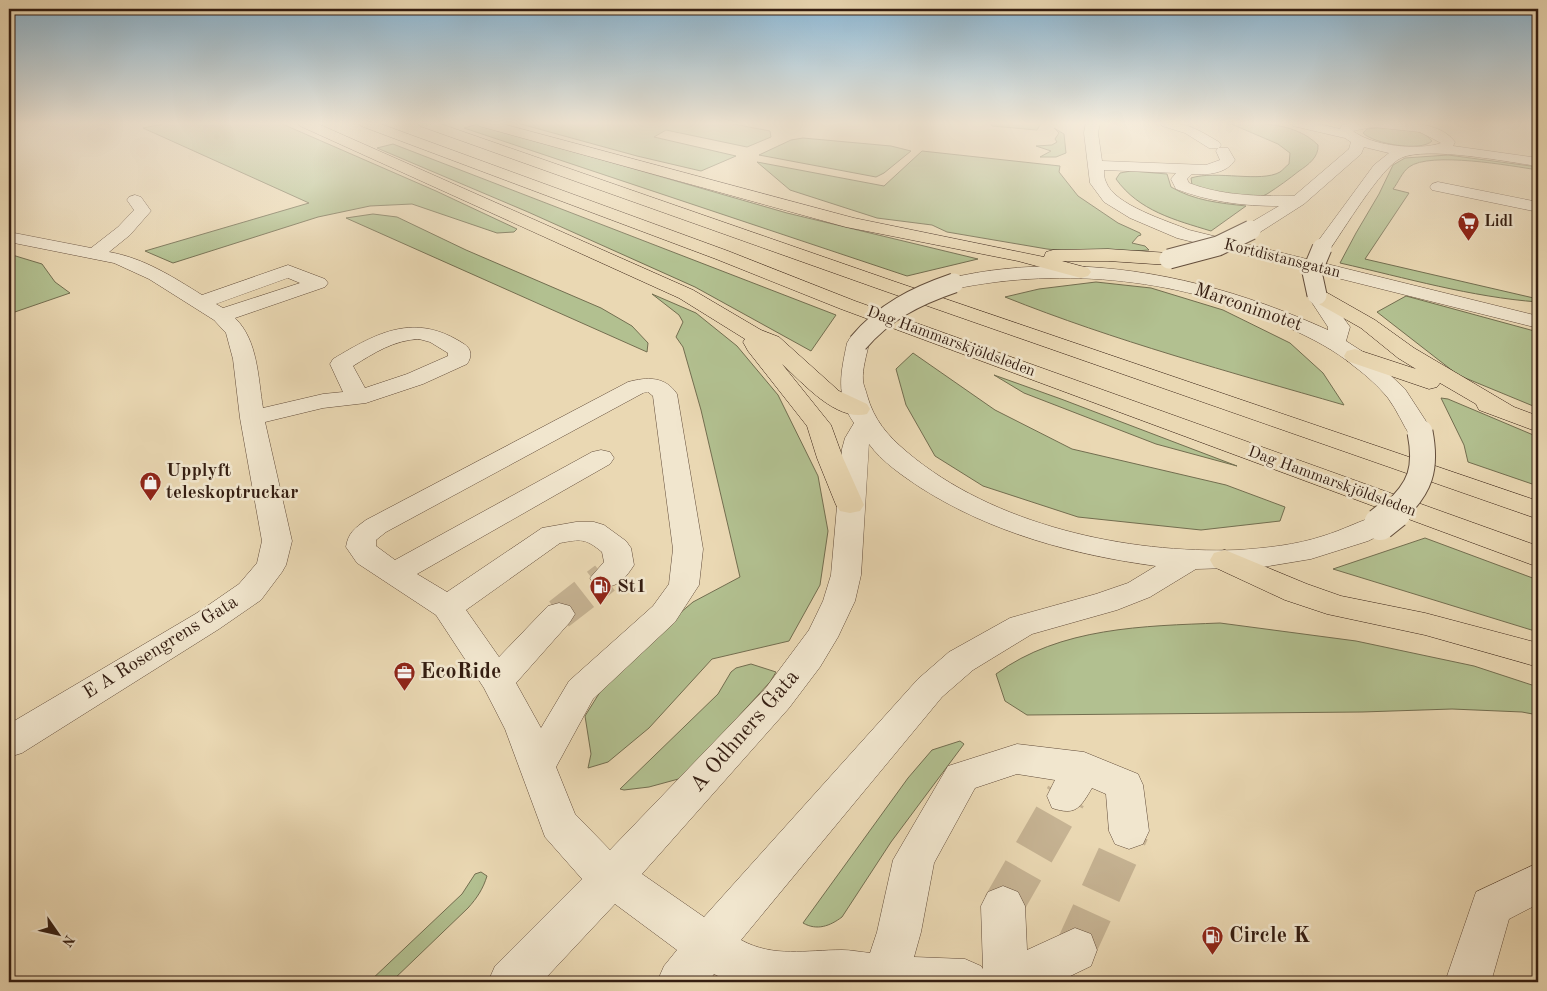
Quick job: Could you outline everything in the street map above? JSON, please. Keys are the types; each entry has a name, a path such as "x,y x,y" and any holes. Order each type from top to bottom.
{"main road":[{"path":"408,169 686,294 753,335 771,342 831,396 862,416"},
{"name":"Dag Hammarskjöldsleden","path":"491,169 722,255 866,311 1538,557"},
{"name":"Dag Hammarskjöldsleden","path":"557,169 1538,510"},
{"path":"654,169 852,223 1019,256 1089,273"},
{"path":"1019,256 1108,255 1169,259"},
{"path":"1317,295 1368,324 1406,353 1505,411"},
{"path":"753,335 756,346 819,425 830,458 850,505"},
{"path":"1345,350 1538,425"},
{"path":"1207,559 1338,606 1425,624 1538,655"}],"street":[{"name":"Kortdistansgatan","path":"1096,169 1098,183 1110,199 1136,214 1183,234 1538,322"},
{"path":"1175,169 1209,169"},
{"path":"1089,273 1169,259 1218,246 1251,230 1298,201 1334,169"},
{"path":"1345,350 1339,327 1317,295 1312,272 1322,248 1378,169"},
{"path":"1187,170 1179,179 1182,186 1220,198 1248,202 1298,201"},
{"path":"1438,187 1538,207"},
{"path":"96,254 124,231 143,211 135,200"},
{"name":"E A Rosengrens Gata","path":"9,237 119,259 156,274 221,316 236,331 244,359 252,418 277,540 271,565 250,592 208,621 9,742"},
{"path":"200,303 288,271 318,283 221,316"},
{"name":"Marconimotet","path":"1089,273 1159,281 1221,295 1281,316 1345,350 1384,380 1396,392 1406,405 1420,432 1424,448 1420,481 1411,496 1398,511 1380,524 1356,536 1297,553 1263,558 1207,559 1144,555 1088,545 1031,529 996,516 957,498 918,474 887,448 862,416 852,391 850,374 852,358 858,343 880,318 895,307 932,290 1001,275 1089,273"},
{"path":"537,767 582,690 664,614 684,585 688,549 665,394 658,386 650,384 636,387 376,526 362,537 360,547 368,556 447,607 497,681 522,730 559,825 600,869 708,946 740,964 762,972 775,975 844,973 884,978 965,982"},
{"path":"252,418 323,401 358,398"},
{"name":"A Odhners Gata","path":"512,982 613,878 785,690 820,642 835,611 845,580 851,540 850,505 856,438 862,416"},
{"path":"395,574 601,458"},
{"path":"447,607 552,535 576,530 594,532 616,548 620,565 605,578"},
{"path":"680,982 708,946 930,688 962,662 1021,626 1106,602 1139,590 1207,559"},
{"path":"497,681 559,614"},
{"path":"884,978 899,932 914,860 962,776 1017,759 1075,782 1124,785 1129,831"},
{"path":"1468,982 1491,906 1538,882"},
{"path":"1003,906 1006,982"},
{"path":"1011,982 1076,950"}],"green space":[{"path":"234,169 386,169 517,229 514,232 497,233 412,204 370,206 318,217 173,263 145,251 309,203"},
{"path":"427,169 458,169 836,315 811,351 695,287"},
{"path":"587,169 635,169 787,213 978,259 907,276"},
{"path":"766,169 795,169 884,186 902,169 1059,169 1059,172 1078,196 1118,223 1140,233 1141,235 1132,243 1145,246 1149,250 1095,254 1047,249 947,232 932,225 877,218 790,190"},
{"path":"835,169 889,169 876,177"},
{"path":"1283,169 1301,169 1267,194 1250,198 1230,196 1192,185 1191,178 1213,175 1250,177 1272,175"},
{"path":"1391,169 1407,169 1393,189 1409,193 1365,259 1538,299 1538,302 1488,296 1340,263"},
{"path":"1131,171 1167,174 1171,187 1180,192 1208,201 1246,206 1211,231 1159,213 1135,199 1116,179 1120,173"},
{"path":"373,214 397,217 466,250 601,308 632,326 648,343 647,352 346,218"},
{"path":"9,254 42,264 55,282 70,293 9,314"},
{"path":"1096,282 1151,288 1223,310 1290,343 1323,373 1344,405 1131,342 1005,297 1039,289"},
{"path":"652,294 696,313 737,346 778,395 818,476 828,531 820,585 789,641 712,659 649,728 608,762 588,768 591,754 585,716 615,668 693,602 740,577 701,410 683,347 676,337 683,322 679,315"},
{"path":"1406,296 1538,332 1538,408 1458,375 1377,312"},
{"path":"913,353 995,410 1072,449 1226,485 1285,507 1280,521 1201,530 1078,517 983,486 935,456 906,405 896,369"},
{"path":"994,375 1237,466 1156,444 1024,393"},
{"path":"1441,398 1448,399 1538,437 1538,486 1468,462 1464,445"},
{"path":"1425,538 1538,580 1538,632 1333,569"},
{"path":"1220,623 1356,641 1474,666 1538,687 1538,715 1522,712 1452,709 1362,712 1027,715 1005,701 996,674 1021,658 1075,638 1133,628"},
{"path":"751,664 776,672 770,682 682,778 649,787 620,789 718,694 731,672 736,668"},
{"path":"960,741 964,744 891,842 842,917 833,923 818,927 803,923 908,778 932,750"},
{"path":"481,872 487,876 479,893 468,908 391,982 369,982 462,894 475,874"}],"tunnel":[{"path":"559,614 605,578"},
{"path":"1003,906 1066,796"},
{"path":"1075,950 1129,831"}],"place":[{"name":"Lidl","path":"1468,241"},
{"name":"Upplyft teleskoptruckar","path":"150,501"},
{"name":"St1","path":"601,606"},
{"name":"EcoRide","path":"404,691"},
{"name":"Circle K","path":"1213,955"}]}
